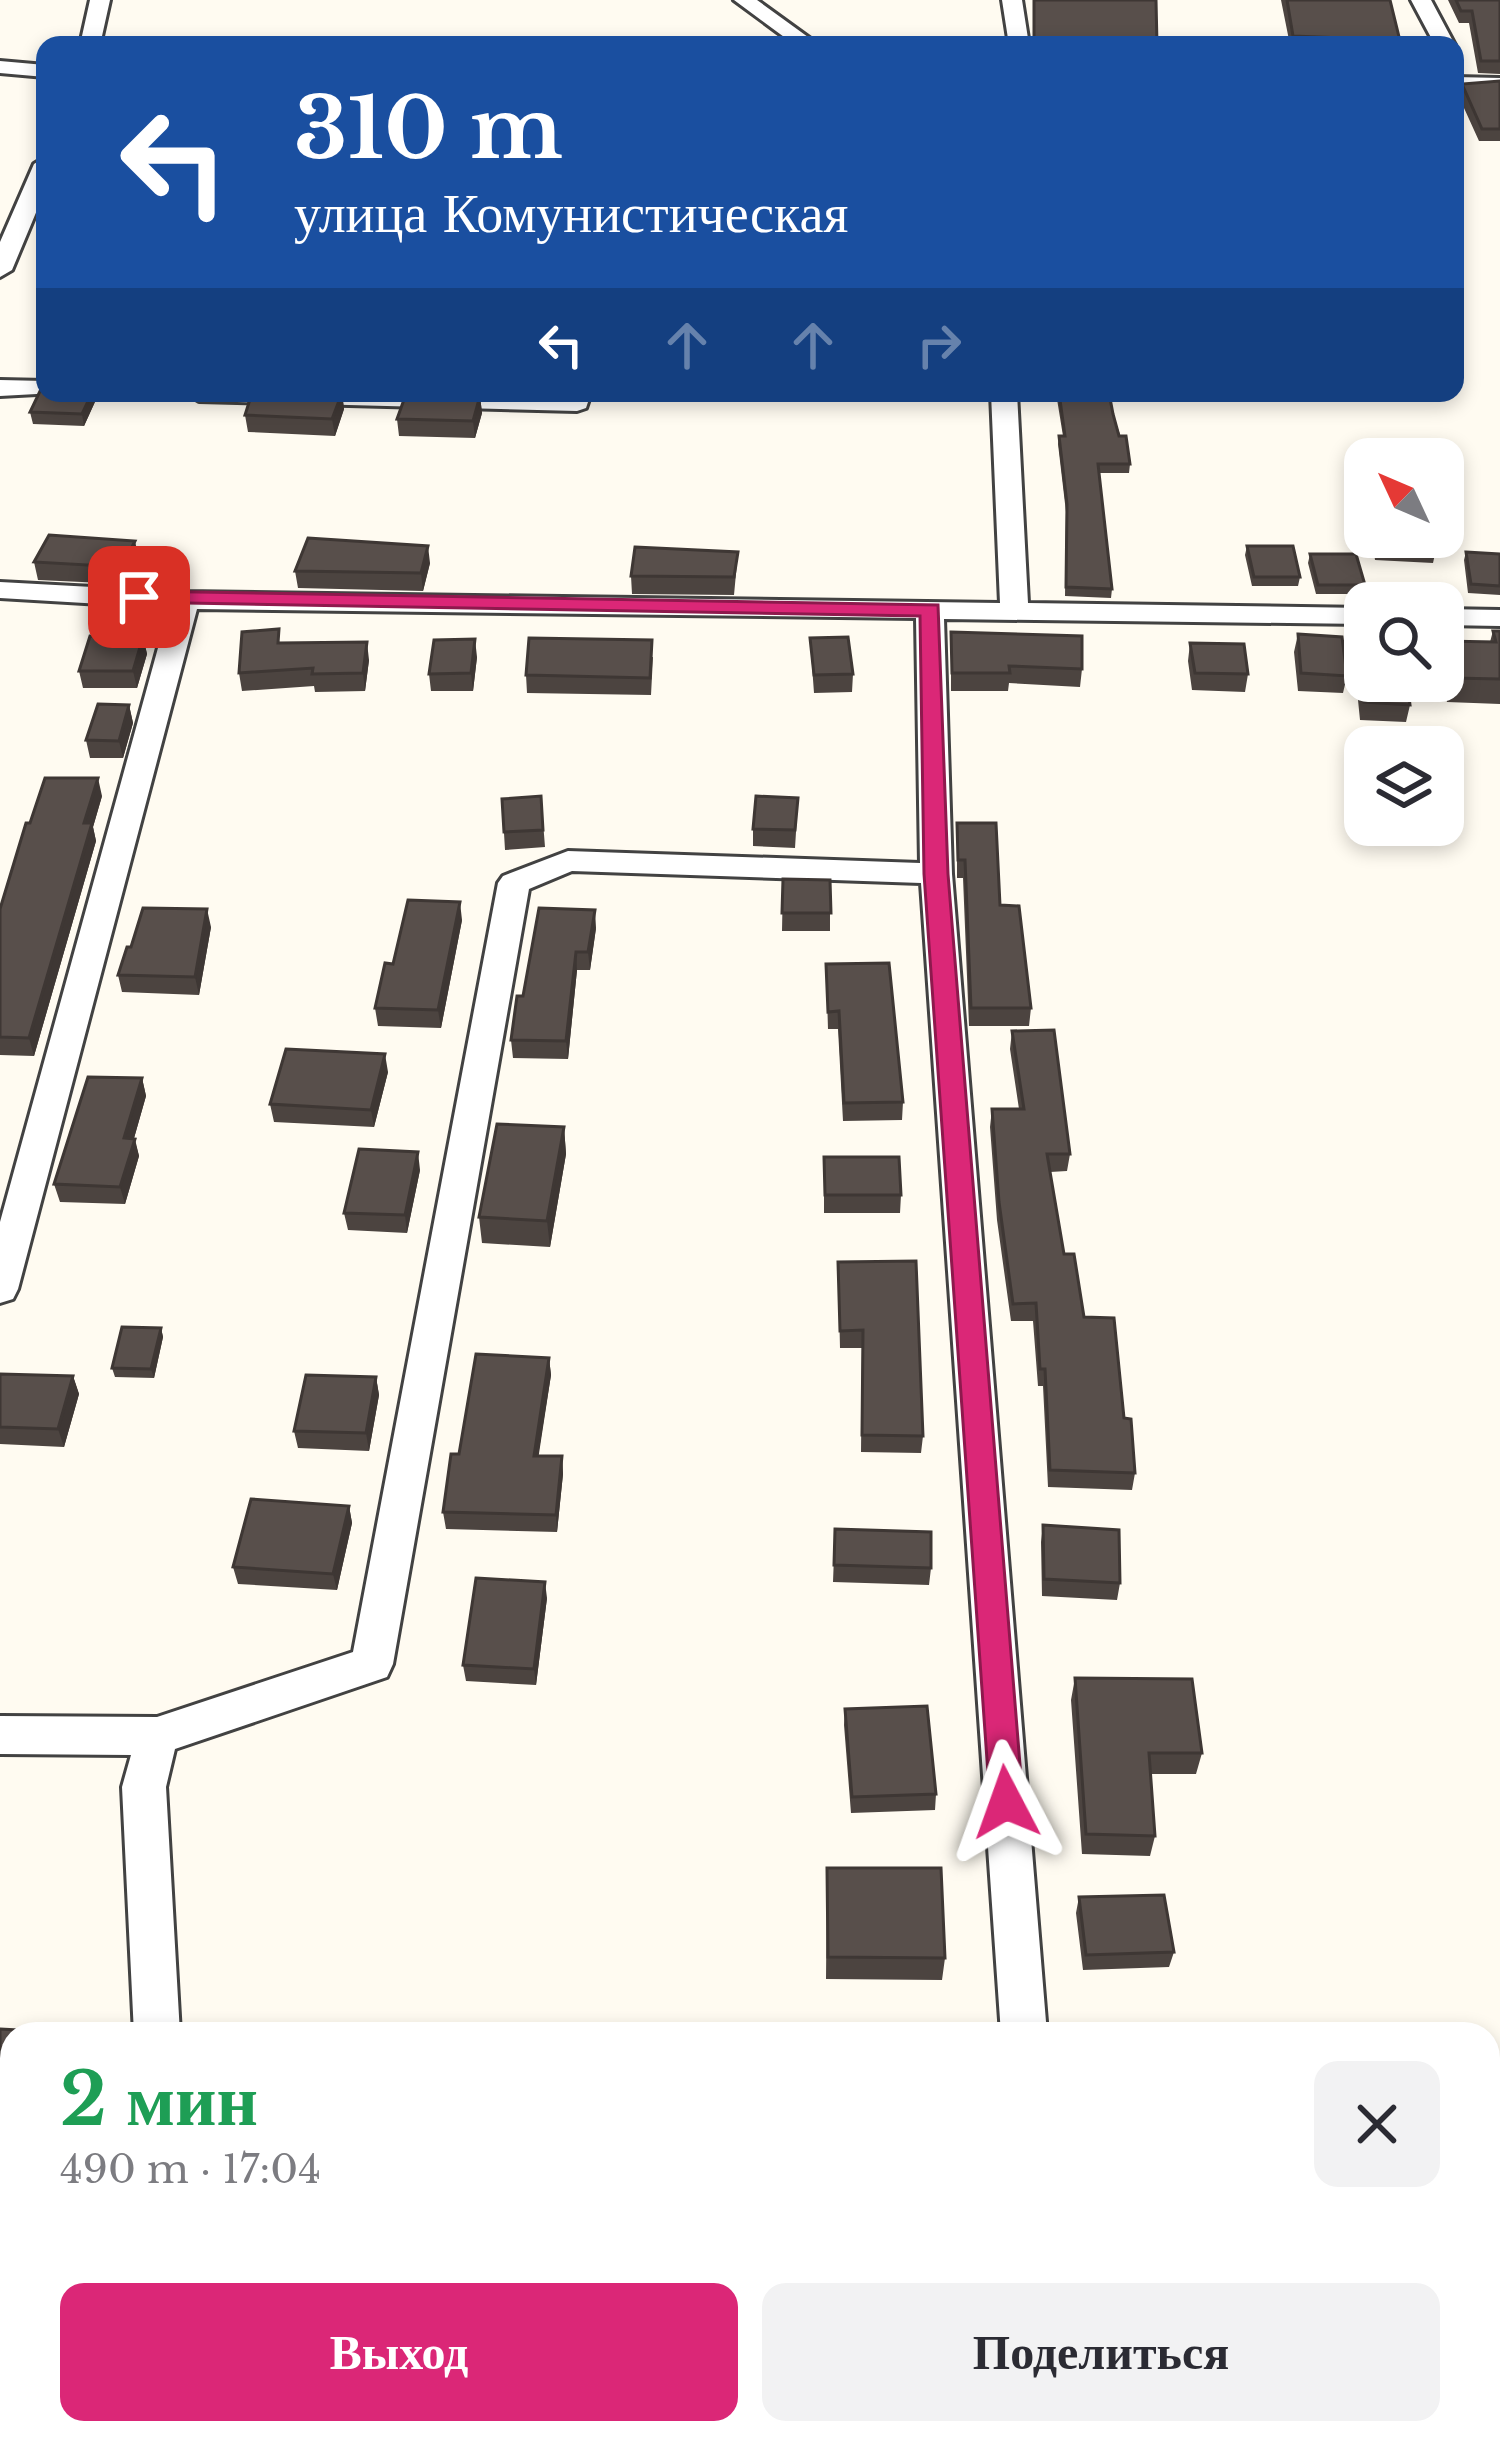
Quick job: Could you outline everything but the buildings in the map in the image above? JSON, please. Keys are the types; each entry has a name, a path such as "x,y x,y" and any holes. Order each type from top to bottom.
{"street":[{"path":"92,36 100,0"},
{"path":"744,0 796,36"},
{"path":"1012,0 1018,36"},
{"path":"1421,0 1440,36"},
{"path":"2,70 36,71"},
{"path":"1464,77 1500,84"},
{"path":"0,270 33,222"},
{"path":"0,388 36,389"},
{"path":"539,402 577,402"},
{"path":"1004,402 1014,610"},
{"path":"0,590 184,600 1344,616"},
{"path":"0,1289 184,600"},
{"path":"930,609 936,874 1023,2022"},
{"path":"1464,617 1500,618"},
{"path":"0,1735 157,1736 372,1664 514,883 568,861 759,864 936,874"},
{"path":"156,2022 144,1787 157,1736"}],"route":[{"path":"139,597 930,609 936,874 1006,1802"}]}
